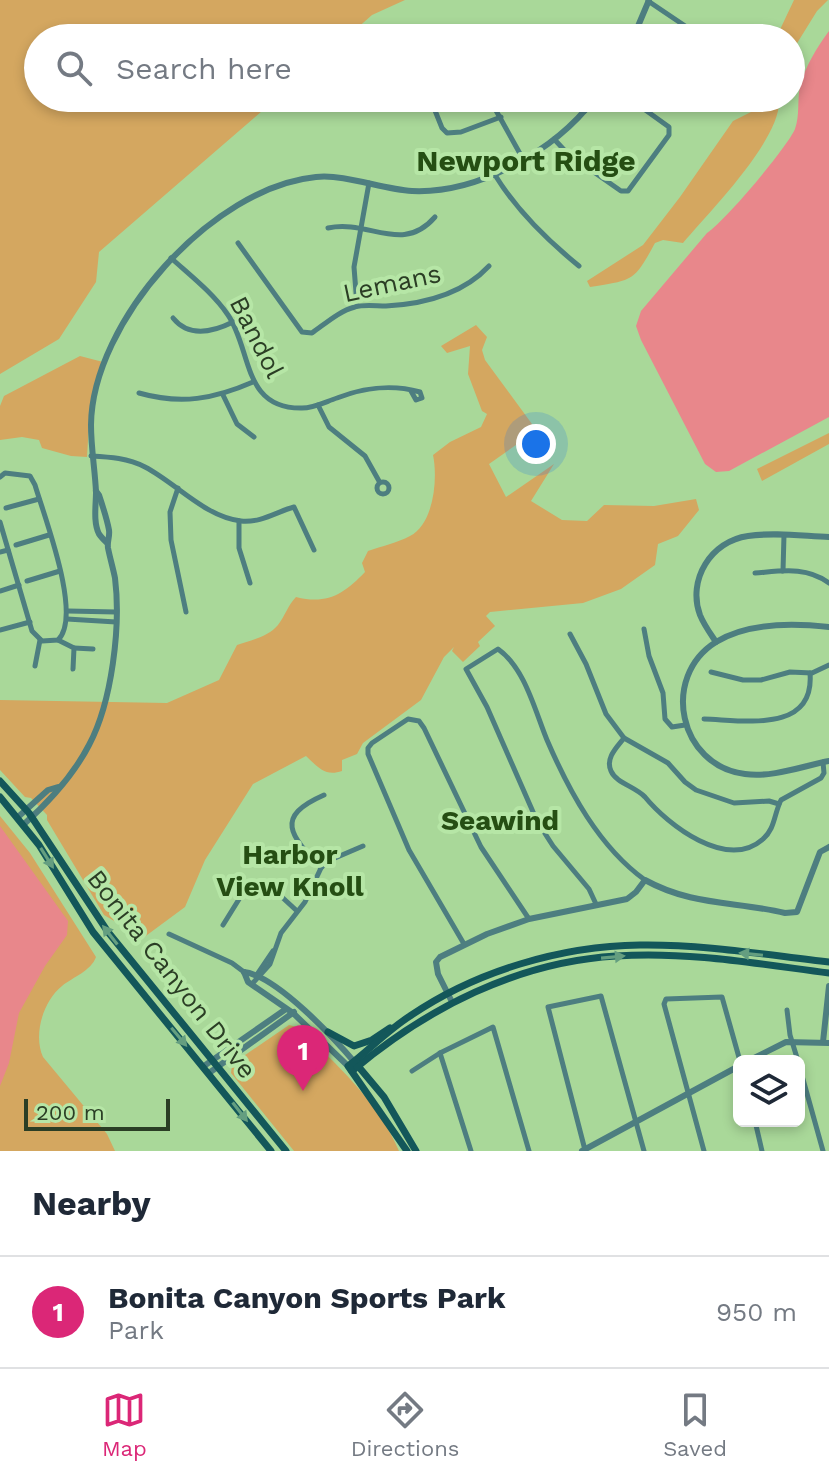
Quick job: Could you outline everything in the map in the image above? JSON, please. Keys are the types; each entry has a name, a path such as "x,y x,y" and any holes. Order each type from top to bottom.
{"main road":[{"name":"Bonita Canyon Drive","path":"0,781 29,814 92,911 286,1151"},
{"name":"Bonita Canyon Drive","path":"0,797 49,861 80,914 271,1151"},
{"path":"328,1032 354,1046 372,1040 521,964 595,949 640,945 829,962"},
{"path":"353,1066 450,998 541,969 614,956 676,956 829,973"},
{"path":"353,1066 396,1026"},
{"path":"353,1066 407,1151"},
{"path":"353,1066 384,1097 416,1151"}],"street":[{"path":"639,24 649,0 683,24"},
{"path":"437,112 447,133 461,132 501,117"},
{"path":"498,112 523,159"},
{"path":"108,541 99,533 96,519 91,414 104,366 132,306 171,258 219,217 260,191 317,177 409,191 451,188 495,175 523,159 584,112"},
{"path":"554,138 568,154 621,191 628,191 669,135 669,127 649,112"},
{"path":"495,175 531,223 579,266"},
{"path":"357,305 354,267 369,183"},
{"path":"328,228 351,225 395,236 406,235 419,232 435,217"},
{"name":"Lemans","path":"238,243 302,332 312,333 357,305 408,304 431,300 466,285 489,266"},
{"name":"Bandol","path":"171,258 218,301 233,322 253,382 265,396 282,406 300,408 318,405 351,393 384,386 411,391"},
{"path":"173,318 179,326 199,332 211,331 233,322"},
{"path":"139,393 189,400 223,395 253,382"},
{"path":"223,395 237,424 254,437"},
{"path":"318,405 329,427 362,453 379,481"},
{"path":"91,456 120,457 143,466 217,513 239,521 262,519 294,507 314,550"},
{"path":"0,477 5,473 30,476 39,499 68,611 62,637 58,640"},
{"path":"178,488 170,512 171,540 186,612"},
{"path":"18,817 29,814 55,795 90,744 105,700 116,651 115,578 105,516 96,491"},
{"path":"6,508 39,499"},
{"path":"96,519 105,516"},
{"path":"239,521 239,548 250,583"},
{"path":"0,522 36,637 40,640 58,640 74,648 93,649"},
{"path":"16,545 49,535"},
{"path":"716,642 698,606 698,581 707,561 719,548 736,538 754,535 829,536"},
{"path":"783,571 784,535"},
{"path":"0,552 8,550"},
{"path":"27,581 60,571"},
{"path":"755,573 808,572 829,583"},
{"path":"0,591 19,585"},
{"path":"68,611 116,612"},
{"path":"67,619 116,622"},
{"path":"0,630 30,622"},
{"path":"624,738 610,757 609,766 613,774 641,793 656,812 701,842 737,850 756,845 770,832 779,804 789,794 821,778 826,762 760,775 720,767 695,744 685,725 682,701 686,679 697,659 716,642 735,633 761,627 829,627"},
{"path":"644,629 649,656 663,693 665,719 672,727 685,725"},
{"path":"570,634 609,720 624,738 668,763 696,790 734,803 769,801 779,804"},
{"path":"35,666 40,640"},
{"path":"73,669 74,648"},
{"path":"596,904 589,889 553,846 537,821 487,707 466,669 496,649 506,655 527,690 557,762 581,806 619,858 645,880 680,896 700,901 797,912 820,852 828,847"},
{"path":"711,672 754,681 790,672 810,673 829,665"},
{"path":"704,719 756,722 789,714 809,697 810,673"},
{"path":"464,944 409,850 368,754 372,743 405,721 414,719 424,728 481,847 529,919"},
{"path":"321,868 304,849 292,826 294,814 300,806 324,795"},
{"path":"23,825 29,814"},
{"path":"252,984 272,959 285,927 305,902 321,868 328,861 363,846"},
{"path":"450,998 438,974 436,962 440,957 464,944 529,919 627,899 645,880"},
{"path":"223,925 241,896 260,884 271,887 297,911"},
{"path":"169,934 232,963 244,972 252,984 290,1011 353,1066"},
{"path":"244,972 258,975 297,1005 328,1032 353,1066"},
{"path":"758,1055 792,1041 826,1042 829,986"},
{"path":"644,1151 636,1122 601,996 548,1007 584,1151 636,1122 688,1093 733,1067"},
{"path":"704,1151 664,1004 668,997 722,997 737,1055"},
{"path":"206,1070 297,1005"},
{"path":"787,1010 796,1055"},
{"path":"412,1071 440,1053 493,1027 529,1151"},
{"path":"440,1053 471,1151"},
{"path":"805,1088 823,1151"},
{"path":"756,1127 762,1151"}],"shaded area":[{"path":"0,0 405,0 372,15 362,24 24,24 24,112 261,112 99,252 96,282 59,339 0,374"},
{"path":"794,0 828,0 805,30 805,24 783,24"},
{"path":"829,31 829,417 729,471 716,472 705,464 636,326 641,311 707,233 754,184 789,139 797,124 798,112 805,112 805,72"},
{"path":"751,112 777,112 769,133 742,174 683,243 663,240 655,243 631,277 590,287 587,281 643,245 733,121"},
{"path":"476,325 487,337 482,350 485,360 532,424 533,433 489,464 506,497 554,464 531,501 562,520 587,521 604,505 654,506 696,499 699,510 678,536 658,544 655,565 621,589 583,603 490,612 486,616 495,626 478,642 480,646 463,662 452,651 454,647 444,657 421,700 363,743 357,754 342,760 342,771 326,772 306,756 253,784 205,860 185,907 143,938 104,915 47,820 47,815 0,770 0,700 167,703 219,680 237,645 274,629 296,597 317,600 334,596 350,586 365,572 362,563 368,551 410,536 424,522 434,488 433,455 450,442 481,427 487,414 482,411 468,374 470,346 447,353 441,346"},
{"path":"80,356 103,362 90,407 87,457 42,448 39,440 22,437 0,440 0,406 4,396"},
{"path":"829,433 829,444 762,481 757,469"},
{"path":"0,816 30,853 96,957 90,966 55,992 45,1009 39,1039 43,1057 107,1134 115,1151 0,1151"},
{"path":"0,826 68,921 67,935 45,966 19,1013 9,1063 0,1086"},
{"path":"289,1025 297,1027 355,1084 380,1116 399,1151 294,1151 231,1073 232,1064"}],"place":[{"name":"Bonita Canyon Sports Park","path":"303,1091"}],"district":[{"name":"Newport Ridge","path":"526,160"},
{"name":"Seawind","path":"500,820"},
{"name":"Harbor View Knoll","path":"290,870"}]}
